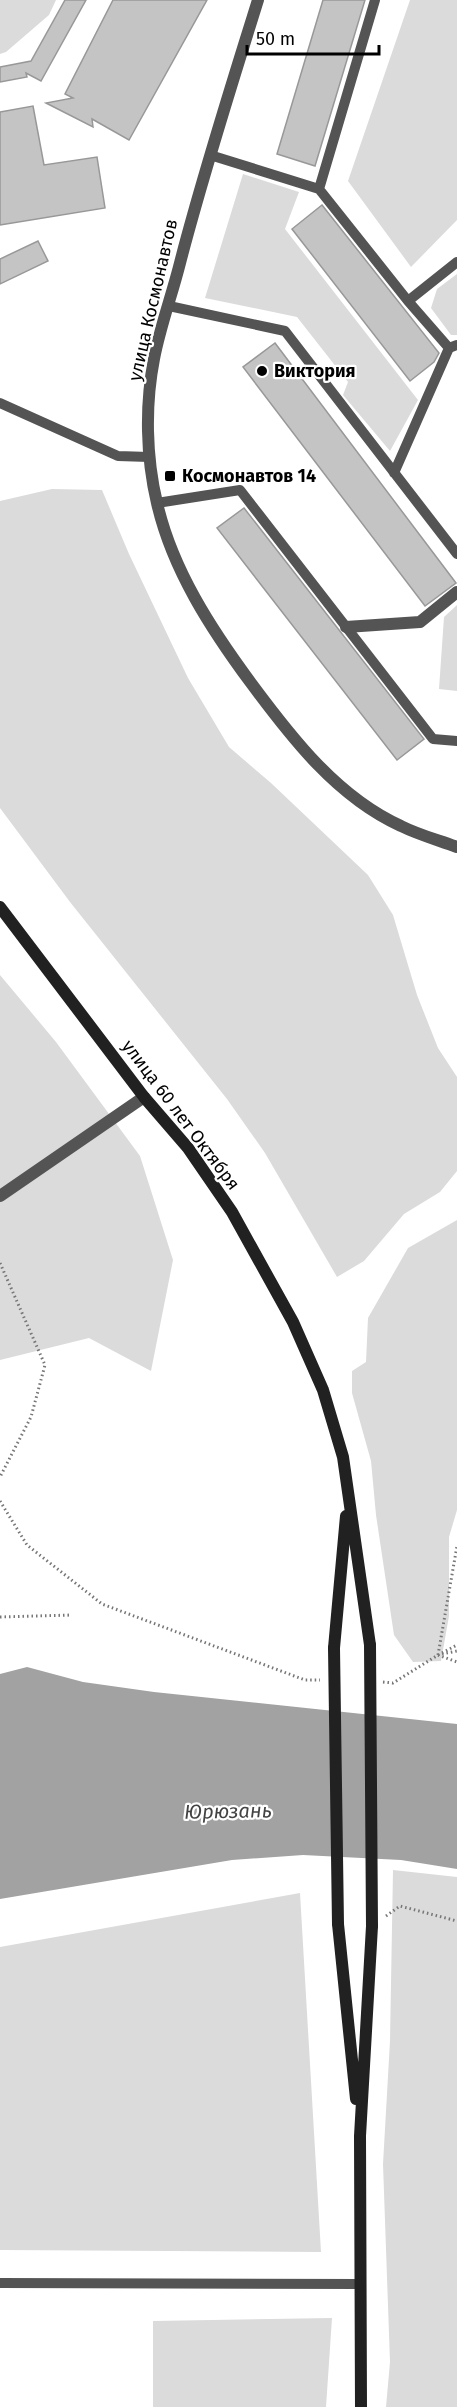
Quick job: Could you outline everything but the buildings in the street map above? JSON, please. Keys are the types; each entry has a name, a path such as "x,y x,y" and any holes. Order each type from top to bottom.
{"main road":[{"name":"улица 60 лет Октября","path":"0,907 144,1097 188,1148 232,1212 293,1322 323,1390 343,1457 347,1497"},
{"path":"347,1497 370,1646 372,1926 360,2136 361,2407"},
{"path":"347,1497 334,1648 338,1924 360,2136"}],"street":[{"name":"улица Космонавтов","path":"258,0 210,155 152,370 148,403 149,457 157,503 172,549 200,609 271,710 316,764 363,803 400,826 457,847"},
{"path":"346,627 420,622 457,592"},
{"path":"0,1196 144,1097"}],"lane":[{"path":"319,189 375,0"},
{"path":"210,155 319,189 408,301 453,347 394,472"},
{"path":"408,301 457,262"},
{"path":"169,306 285,331 457,554"},
{"path":"0,403 118,456 149,457"},
{"path":"157,503 240,490 434,739 457,741"},
{"path":"0,2283 360,2284"}],"path":[{"path":"0,1263 45,1365 31,1417 0,1477"},
{"path":"0,1501 27,1545 102,1604 305,1680"},
{"path":"438,1655 457,1546"},
{"path":"0,1617 72,1615"},
{"path":"438,1655 457,1645"},
{"path":"438,1655 457,1651"},
{"path":"372,1926 400,1906 457,1921"}],"shaded area":[{"path":"0,0 56,0 49,15 6,52 0,54"},
{"path":"410,0 457,0 457,220 411,267 348,181"},
{"path":"243,174 299,192 285,229 418,400 390,451 343,395 348,382 297,317 205,298"},
{"path":"457,274 457,335 451,335 431,308 437,289"},
{"path":"52,489 102,490 129,554 188,678 229,747 271,783 368,875 393,915 417,995 438,1048 457,1077 457,1171 440,1192 404,1214 364,1261 337,1277 265,1153 227,1099 70,902 0,808 0,501"},
{"path":"457,605 457,691 439,689 444,617"},
{"path":"0,975 56,1042 140,1156 173,1260 151,1371 89,1338 0,1360"},
{"path":"457,1220 457,1510 449,1537 449,1616 441,1661 413,1662 394,1635 376,1515 371,1461 352,1393 352,1371 366,1362 368,1318 408,1248"},
{"path":"393,1870 457,1877 457,2407 386,2407 390,2362 383,2164 390,2041"},
{"path":"300,1893 321,2252 0,2250 0,1947"},
{"path":"332,2318 326,2407 153,2407 153,2321"}],"water":[{"name":"Юрюзань","path":"27,1667 83,1682 154,1692 457,1724 457,1869 401,1860 303,1855 232,1860 0,1899 0,1674"}],"place":[{"name":"Виктория","path":"262,371"},
{"name":"Космонавтов 14","path":"170,476"}]}
